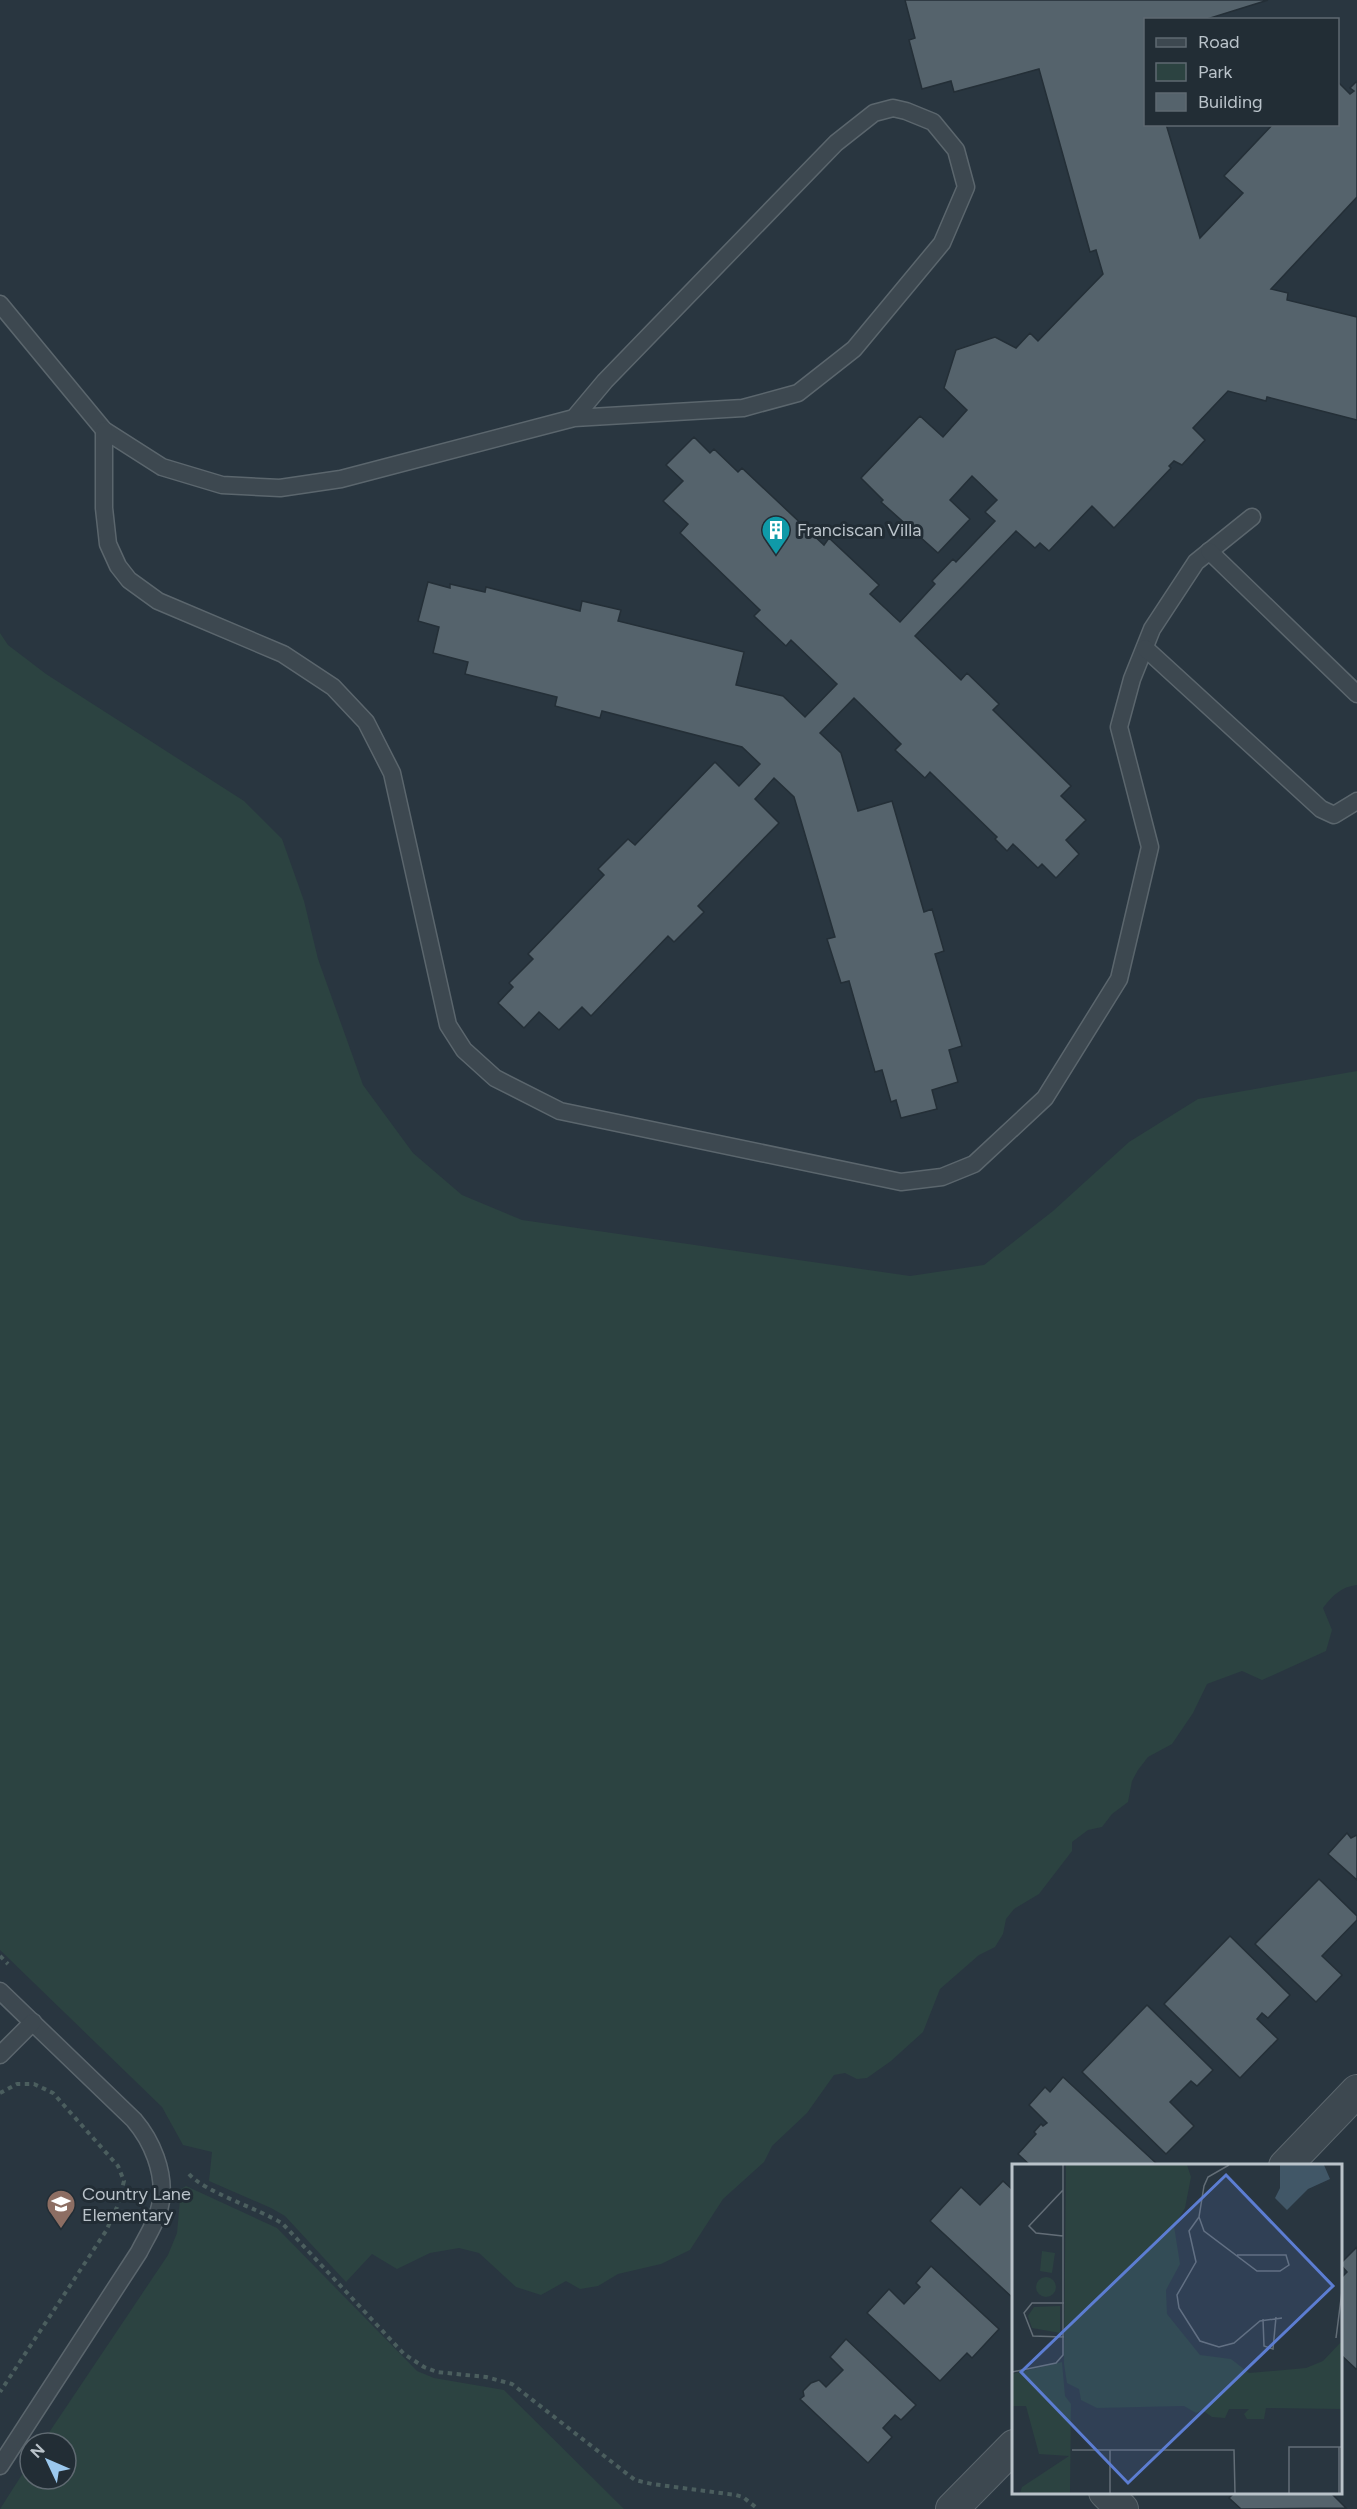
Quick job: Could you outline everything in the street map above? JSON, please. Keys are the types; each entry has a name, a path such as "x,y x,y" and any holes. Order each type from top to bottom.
{"street":[{"path":"1287,2164 1357,2091"},
{"path":"952,2509 1012,2448"},
{"path":"1106,2494 1122,2509"}],"lane":[{"path":"0,304 104,430 162,467 222,485 280,488 341,479 574,418 743,408 798,393 855,350 942,243 966,187 956,150 933,122 893,108 874,112 836,143 604,381 574,418"},
{"path":"104,430 104,508 108,544 118,566 129,580 158,601 283,654 333,687 366,722 392,773 448,1025 464,1050 495,1078 560,1110 901,1182 942,1178 974,1164 1045,1098 1119,979 1150,847 1119,727 1132,679 1152,629 1196,562 1252,517"},
{"path":"1209,551 1357,694"},
{"path":"1145,648 1321,809 1334,815 1357,801"},
{"path":"0,1991 134,2120 147,2136 160,2175 161,2200 153,2226 139,2252 0,2466"},
{"path":"0,2055 33,2022"}],"path":[{"path":"0,2093 17,2084 34,2084 53,2093 117,2166 124,2181 117,2207 106,2231 0,2392"},
{"path":"187,2172 205,2186 269,2215 283,2224 404,2354 424,2367 437,2372 486,2377 512,2384 635,2480 736,2495 743,2497 759,2509"}],"green space":[{"path":"0,633 8,645 46,674 244,801 282,839 304,901 318,959 363,1085 413,1153 462,1195 522,1220 910,1276 984,1265 1053,1211 1129,1142 1198,1099 1357,1071 1357,1585 1338,1592 1323,1608 1332,1630 1326,1651 1262,1680 1242,1671 1207,1684 1193,1713 1172,1744 1148,1757 1138,1770 1132,1781 1128,1802 1112,1814 1102,1827 1088,1830 1072,1842 1072,1851 1039,1894 1014,1909 1006,1919 1003,1934 995,1947 979,1955 940,1989 923,2032 891,2061 867,2078 857,2079 845,2073 834,2075 807,2113 772,2146 764,2162 723,2199 690,2250 661,2264 618,2274 598,2286 580,2289 566,2281 541,2295 516,2287 479,2253 459,2248 430,2253 397,2269 372,2254 346,2282 285,2216 209,2181 212,2152 183,2145 162,2107 0,1950"},
{"path":"186,2186 277,2228 417,2371 434,2378 504,2390 624,2509 0,2509 18,2481 18,2491 78,2491 78,2431 50,2431 168,2255 177,2233 181,2189"}],"building":[{"name":"Franciscan Villa","path":"905,0 1268,0 1210,18 1144,18 1144,126 1167,126 1200,238 1243,193 1224,176 1271,126 1339,126 1339,83 1350,94 1354,91 1350,88 1357,81 1357,197 1271,289 1288,293 1287,300 1357,317 1357,420 1267,397 1266,401 1228,391 1193,428 1205,440 1182,465 1174,461 1169,466 1171,468 1114,528 1092,506 1049,551 1040,543 1035,548 1016,531 915,636 961,680 967,673 999,704 993,710 1071,786 1061,796 1086,820 1066,840 1079,854 1056,878 1042,864 1038,868 1013,844 1007,851 995,839 997,837 930,772 925,778 895,750 901,744 854,698 820,733 841,753 858,811 892,801 924,912 932,909 944,951 935,954 962,1046 949,1050 958,1082 932,1090 937,1109 901,1118 896,1100 891,1102 882,1070 875,1072 849,981 841,983 827,939 835,937 794,797 774,778 755,799 779,823 698,906 704,912 674,942 668,936 591,1016 582,1007 559,1030 539,1012 524,1028 498,1003 513,987 509,983 533,959 528,954 604,875 598,869 628,839 635,845 715,762 739,786 760,764 742,747 602,711 600,718 555,706 557,697 465,674 468,662 433,653 439,627 418,621 428,582 450,588 450,584 485,592 486,587 580,611 582,601 621,610 618,621 744,652 736,685 783,696 805,717 837,684 791,640 786,646 754,616 760,610 680,533 688,524 663,501 683,481 666,465 694,437 710,453 714,449 738,472 742,468 824,545 829,538 879,585 870,594 900,622 935,584 932,581 953,559 956,562 995,521 985,512 997,500 972,476 950,500 970,519 938,553 881,502 883,500 861,478 920,416 943,437 967,410 944,388 956,350 995,337 1016,348 1030,333 1038,341 1103,274 1096,250 1090,252 1039,69 954,92 951,81 922,89 909,40 915,38"},
{"path":"1347,1833 1351,1838 1357,1835 1357,1880 1328,1854"},
{"path":"1319,1879 1357,1916 1357,1920 1322,1956 1342,1975 1316,2002 1255,1944"},
{"path":"1230,1936 1290,1995 1268,2018 1262,2013 1257,2019 1278,2039 1240,2078 1164,2004"},
{"path":"1147,2005 1213,2070 1197,2086 1191,2081 1170,2102 1194,2126 1166,2154 1082,2072"},
{"path":"1063,2077 1157,2164 1029,2164 1018,2154 1036,2134 1034,2132 1041,2124 1043,2126 1047,2123 1029,2105 1045,2087 1050,2092"},
{"path":"1003,2181 1012,2189 1012,2297 930,2221 961,2187 980,2205"},
{"path":"1357,2247 1357,2369 1342,2356 1342,2277 1347,2272 1342,2266 1342,2262"},
{"path":"931,2266 999,2329 972,2358 967,2353 940,2381 867,2313 889,2289 904,2304 920,2287 916,2283"},
{"path":"846,2339 916,2405 901,2420 895,2415 883,2428 892,2437 868,2463 800,2399 804,2396 803,2391 811,2383 819,2380 826,2387 843,2370 830,2357"},
{"path":"1233,2494 1332,2494 1346,2508 1241,2509 1229,2498"}],"place":[{"name":"Franciscan Villa","path":"776,556"},
{"name":"Country Lane Elementary","path":"61,2230"}]}
